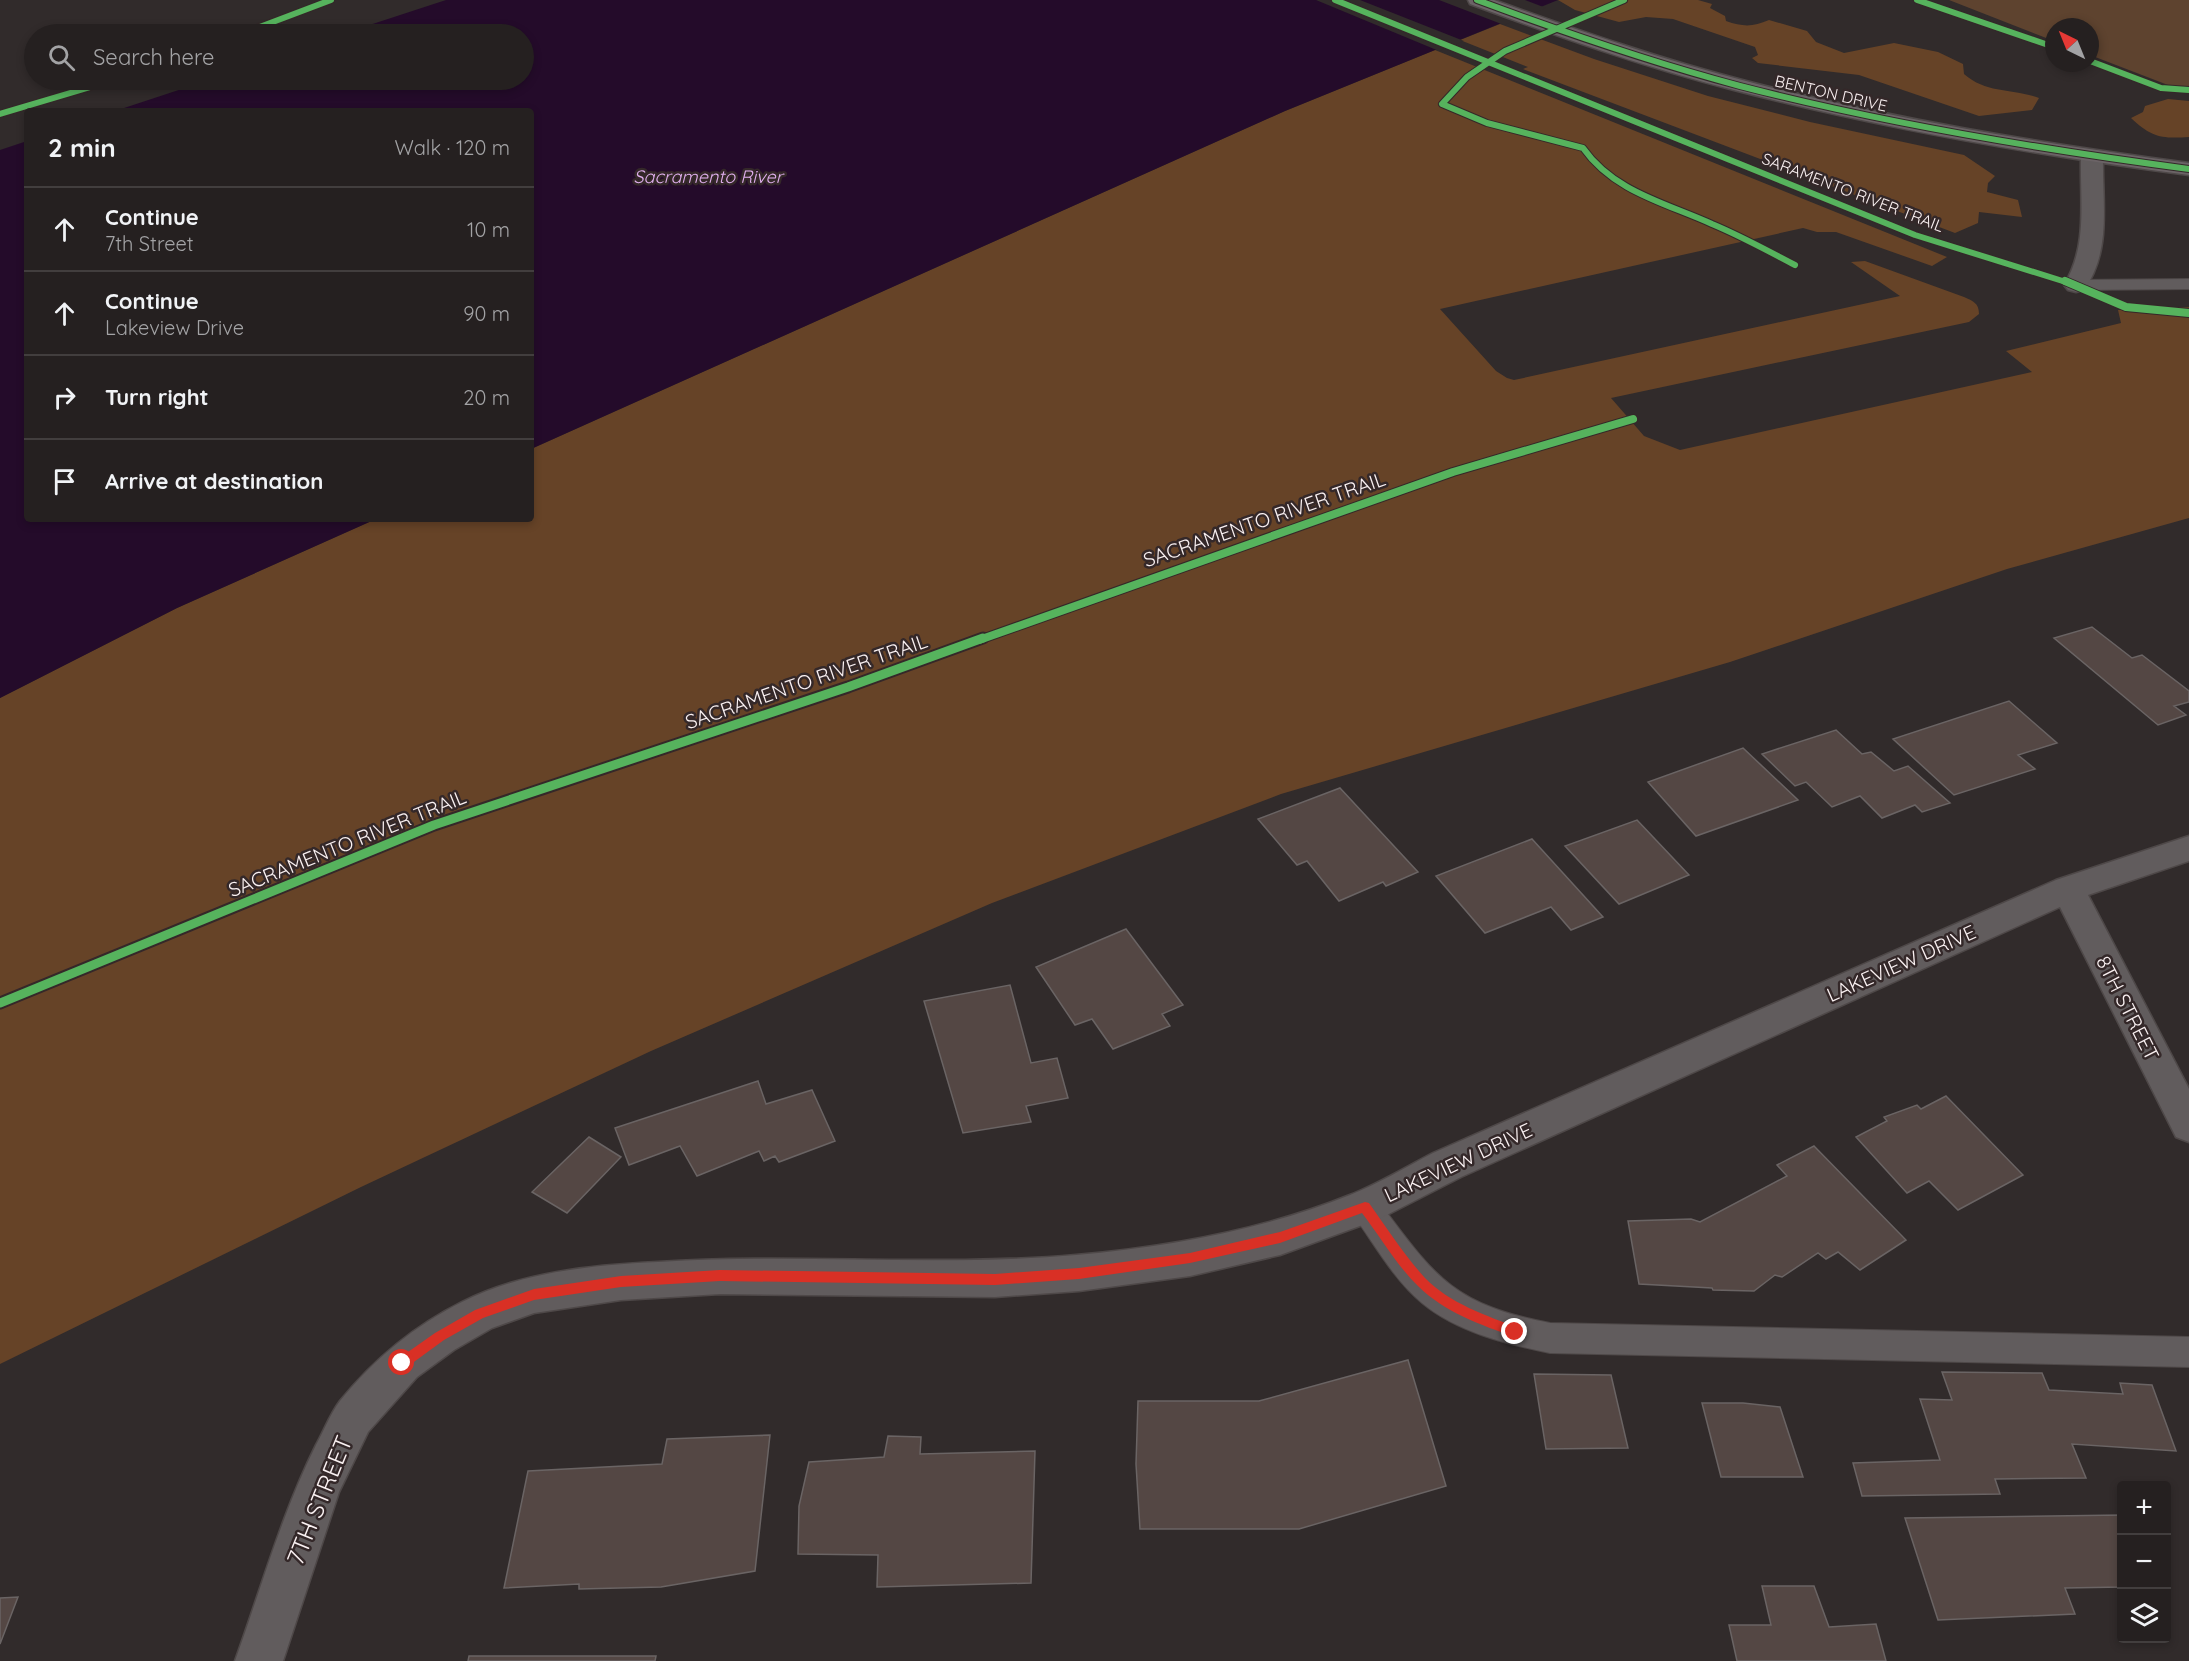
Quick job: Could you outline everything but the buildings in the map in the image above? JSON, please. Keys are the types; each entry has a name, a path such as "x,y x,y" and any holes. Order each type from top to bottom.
{"street":[{"name":"BENTON DRIVE","path":"1478,0 1613,49 1707,77 1834,110 1967,137 2092,158 2189,170"},
{"path":"2076,285 2084,274 2092,254 2092,158"},
{"name":"LAKEVIEW DRIVE","path":"439,1336 479,1314 534,1295 621,1282 720,1276 995,1280 1079,1273 1190,1258 1280,1238 1365,1207 1447,1165 2068,889 2189,848"},
{"name":"8TH STREET","path":"2068,889 2189,1126"},
{"name":"7TH STREET","path":"260,1661 320,1486 353,1418 402,1363 439,1336"}],"lane":[{"path":"2076,285 2189,284"},
{"path":"1365,1207 1422,1282 1450,1303 1479,1319 1527,1334 1550,1338 2189,1352"}],"shaded area":[{"path":"1558,0 1698,0 1712,4 1710,8 1725,16 1726,21 1748,25 1769,20 1807,31 1816,42 1844,53 1894,43 1938,52 1963,64 1964,74 1981,85 2039,98 2032,110 1979,116 1859,75 1758,63 1752,58 1758,55 1755,47 1673,19 1646,17 1619,22 1575,10"},
{"path":"1949,0 2189,0 2189,88 2181,90 2099,58 2099,18 2045,18 2045,37"},
{"path":"1500,24 1594,59 1708,96 1810,122 1964,155 1995,176 1988,183 1987,192 2018,200 2022,217 1979,212 1978,223 1955,233 1523,69 1528,67 1460,40"},
{"path":"1435,50 1947,257 1932,266 1836,232 1817,232 1803,228 1440,309 1496,371 1514,380 1900,296 1851,262 1865,261 1964,297 1973,301 1978,307 1979,314 1969,322 1611,398 1644,436 1680,450 2032,372 2006,351 2121,323 2118,310 2189,307 2189,518 2007,569 1730,662 1281,794 992,903 651,1051 361,1187 0,1364 0,698 177,608 369,522 534,522 534,448 1285,111"},
{"path":"2168,99 2189,101 2189,137 2171,138 2157,135 2131,118 2143,112 2145,106"}],"water":[{"name":"Sacramento River","path":"446,0 1558,0 1285,111 534,448 534,108 124,108 179,90 534,90 534,24 373,24"},
{"path":"24,142 24,522 369,522 177,608 0,698 0,150"}],"pier":[{"path":"1316,0 1360,0 1464,41 1439,51"},
{"path":"1439,0 1525,0 1546,8 1504,25"}],"cycle path":[{"path":"267,24 331,0"},
{"name":"SARAMENTO RIVER TRAIL","path":"1335,0 1915,235 2076,285 2126,307 2189,313"},
{"path":"1477,0 1563,32 1651,60 1828,107 1917,127 2007,143 2189,169"},
{"path":"1624,0 1505,51 1467,77 1442,104 1487,123 1583,148 1592,161 1620,184 1654,201 1716,225 1795,265"},
{"path":"1917,0 2045,44"},
{"path":"2099,64 2161,88 2189,90"},
{"path":"0,114 80,90"},
{"name":"SACRAMENTO RIVER TRAIL","path":"0,1003 434,825 848,687 1453,472 1633,419"}],"route":[{"path":"402,1363 439,1336 479,1314 534,1295 621,1282 720,1276 995,1280 1079,1273 1190,1258 1280,1238 1365,1207 1422,1282 1450,1303 1479,1319 1515,1332"}]}
